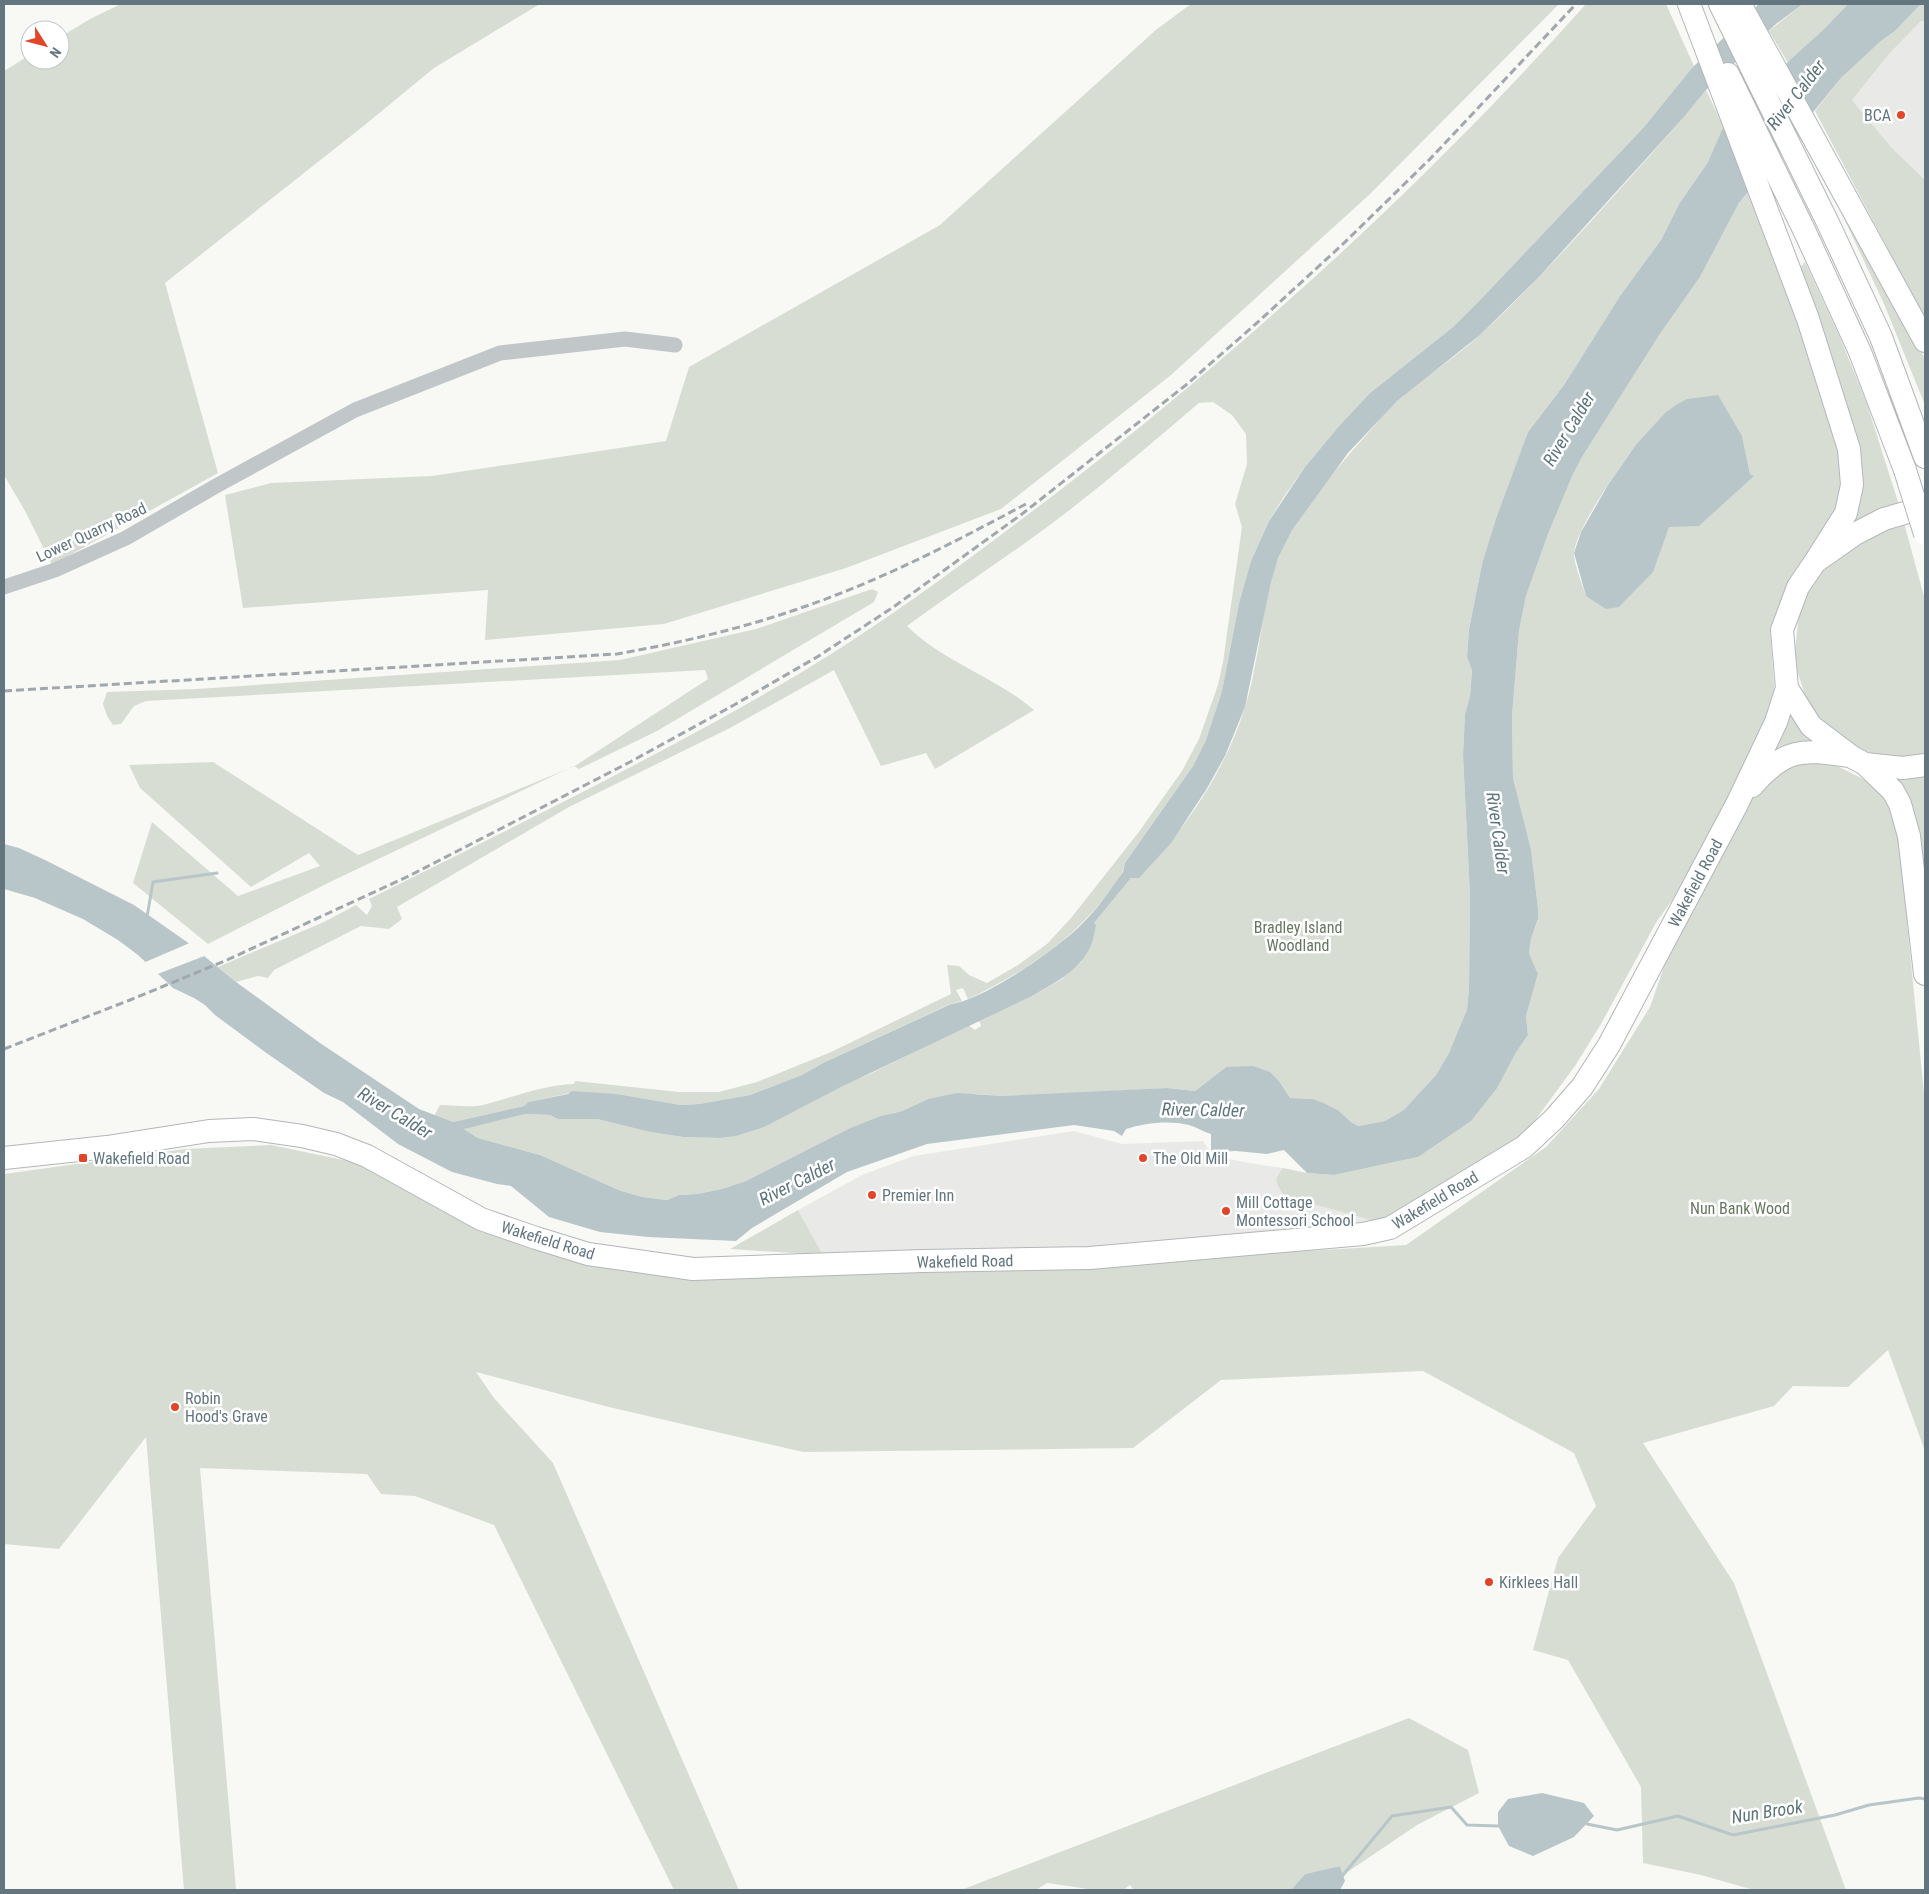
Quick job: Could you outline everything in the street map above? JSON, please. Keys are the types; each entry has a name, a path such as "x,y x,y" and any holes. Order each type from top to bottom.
{"highway":[{"path":"1689,4 1722,96 1781,246 1828,380 1849,450 1852,485 1846,513 1798,587 1782,630 1787,688 1811,726 1859,760 1893,791 1900,804 1907,828 1920,919 1925,974"},
{"path":"1693,4 1805,232 1860,352 1905,470 1925,534"},
{"path":"1720,4 1828,222 1881,337 1925,457"},
{"path":"1740,4 1851,202 1925,341"},
{"path":"1815,562 1855,534 1877,523 1925,507"},
{"name":"Wakefield Road","path":"4,1158 100,1148 209,1131 252,1129 302,1136 336,1144 367,1156 481,1219 518,1232 588,1254 693,1269 923,1261 1090,1258 1363,1234 1390,1228 1524,1147 1569,1103 1609,1045 1737,804 1776,722 1787,688"},
{"name":"Wakefield Road","path":"1737,804 1772,766 1791,754 1813,751 1903,768 1925,765"}],"street":[{"name":"Lower Quarry Road","path":"4,587 55,570 126,538 355,410 500,353 625,339 675,345"}],"shaded area":[{"name":"BCA","path":"1921,21 1925,21 1925,180 1891,147 1852,100 1889,54"},
{"path":"1074,1131 1122,1144 1203,1141 1213,1156 1283,1168 1277,1175 1284,1196 1374,1221 1108,1249 823,1255 798,1210 864,1174 914,1156"}],"green space":[{"path":"121,4 540,4 434,68 165,283 218,473 52,565 25,511 4,475 4,71 20,61 20,70 70,70 70,31"},
{"path":"1191,4 1559,4 1370,194 1171,375 1001,509 846,568 664,624 485,640 488,590 243,608 225,495 271,483 432,476 666,441 689,367 940,225 1157,29"},
{"path":"1586,4 1666,4 1694,66 1644,127 1482,298 1453,327 1370,393 1339,426 1305,467 1269,521 1251,561 1239,603 1222,691 1206,740 1193,766 1125,863 1120,876 1106,896 1076,929 1043,956 1007,979 968,999 963,988 956,990 962,1001 950,1004 823,1063 802,1075 750,1095 699,1104 681,1105 639,1098 570,1093 528,1102 524,1106 453,1122 434,1116 440,1105 478,1106 540,1089 574,1084 575,1081 679,1092 719,1092 757,1082 831,1052 951,994 947,965 959,966 969,975 987,983 1018,965 1047,944 1071,918 1138,833 1182,771 1199,739 1218,685 1242,527 1235,504 1247,464 1246,434 1232,415 1213,402 1199,403 1070,510 907,626 937,650 1003,688 1034,710 935,769 926,753 881,766 834,670 730,728 569,807 397,907 402,919 389,929 361,926 274,970 268,978 258,976 236,982 218,967 324,922 356,905 367,915 372,906 369,899 588,789 696,732 802,672 901,608 1059,491 1130,435 1267,320 1334,260 1463,135"},
{"path":"1803,4 1848,4 1788,63 1769,31"},
{"path":"1921,4 1925,4 1925,21 1921,21 1889,54 1852,100 1891,147 1925,180 1925,319 1815,111 1841,78 1881,41 1895,31"},
{"name":"Bradley Island Woodland","path":"1706,90 1724,128 1708,162 1679,204 1661,240 1620,296 1564,385 1528,432 1482,564 1469,629 1467,657 1472,669 1470,696 1465,714 1463,755 1470,896 1467,1010 1460,1030 1436,1075 1404,1111 1385,1121 1358,1126 1338,1110 1324,1103 1313,1099 1290,1098 1279,1081 1226,1067 1195,1091 1167,1088 1047,1095 1003,1096 977,1094 928,1099 902,1111 850,1128 746,1181 722,1189 679,1195 667,1200 643,1197 621,1191 540,1155 478,1138 464,1129 526,1114 550,1115 558,1119 597,1119 650,1132 683,1137 719,1138 872,1073 968,1025 975,1030 981,1026 979,1020 1034,995 1062,979 1081,962 1094,923 1131,878 1139,877 1172,840 1202,798 1227,754 1247,701 1268,594 1277,562 1291,531 1309,505 1389,408 1470,344 1533,283 1610,201"},
{"path":"1750,190 1836,427 1843,485 1838,507 1830,523 1791,577 1770,629 1775,697 1769,722 1686,881 1657,921 1601,1024 1575,1066 1528,1130 1492,1159 1396,1218 1374,1221 1284,1196 1277,1182 1283,1168 1307,1173 1334,1175 1418,1157 1515,1054 1528,1035 1526,1016 1538,974 1529,953 1531,939 1538,920 1538,908 1531,849 1513,778 1512,716 1519,631 1526,596 1572,475 1660,334 1700,277 1739,203","holes":["1742,436 1750,474 1753,476 1699,526 1669,526 1586,596 1574,556 1577,540 1591,512 1635,446"]},
{"path":"1848,211 1925,359 1925,405 1884,304 1842,214"},
{"path":"1805,262 1841,340 1866,401 1900,508 1845,531 1853,516 1799,269"},
{"path":"1904,523 1925,600 1925,761 1876,755 1846,741 1819,719 1806,698 1796,667 1795,651 1799,613 1805,598 1822,571 1868,538"},
{"path":"872,589 878,592 874,602 657,731 579,769 574,766 708,679 705,670 146,701 134,706 121,724 113,725 107,716 103,704 107,692 197,689 620,660 756,629"},
{"path":"1788,710 1813,743 1765,759"},
{"name":"Nun Bank Wood","path":"1808,761 1837,766 1861,778 1875,787 1894,808 1906,887 1907,923 1925,1103 1925,1451 1888,1350 1848,1387 1793,1386 1774,1406 1643,1443 1734,1583 1846,1890 1754,1890 1701,1875 1643,1863 1641,1787 1568,1660 1533,1650 1558,1558 1596,1506 1574,1453 1423,1371 1221,1380 1133,1448 803,1452 609,1407 476,1372 494,1398 553,1463 739,1890 674,1890 494,1525 415,1496 381,1494 367,1474 200,1468 236,1890 184,1890 146,1437 59,1549 4,1544 4,1174 185,1149 271,1145 353,1162 486,1229 618,1266 1257,1254 1406,1245 1546,1147 1599,1089 1650,1007 1679,924 1753,797 1781,771"},
{"path":"213,762 358,855 568,769 332,881 208,944 133,883 152,822 238,896 320,866 309,853 251,887 140,788 129,765"},
{"path":"1888,777 1925,777 1925,906"},
{"path":"798,1210 823,1255 730,1249"},
{"path":"1409,1718 1468,1750 1479,1793 1417,1825 1343,1875 1340,1866 1305,1874 1291,1890 1134,1890 1130,1885 1123,1890 1095,1890 1047,1883 1036,1890 961,1890"}],"water":[{"name":"River Calder","path":"1759,4 1803,4 1776,24 1706,90 1684,117 1538,278 1480,335 1397,401 1348,453 1292,530 1278,558 1271,582 1245,707 1225,756 1206,790 1171,843 1139,878 1131,878 1094,923 1096,925 1090,948 1078,965 1034,995 839,1088 764,1127 736,1136 719,1138 683,1137 650,1132 597,1119 558,1119 550,1115 526,1114 464,1129 478,1138 540,1155 621,1191 643,1197 667,1200 679,1195 722,1189 746,1181 850,1128 881,1116 902,1111 928,1099 957,1093 1003,1096 1167,1088 1195,1091 1226,1067 1253,1066 1270,1072 1279,1081 1290,1098 1313,1099 1324,1103 1338,1110 1358,1126 1385,1121 1404,1110 1436,1075 1449,1053 1467,1010 1470,896 1463,755 1465,714 1470,696 1472,670 1467,657 1469,629 1482,564 1496,519 1528,432 1564,385 1620,296 1661,240 1679,204 1708,162 1722,130 1848,4 1921,4 1895,31 1881,41 1841,78 1739,203 1700,277 1660,334 1582,457 1572,476 1548,534 1526,596 1519,631 1512,716 1513,778 1531,849 1538,908 1538,919 1531,939 1529,953 1538,974 1526,1016 1528,1035 1515,1054 1497,1088 1471,1121 1418,1157 1334,1175 1307,1173 1284,1150 1267,1154 1236,1151 1216,1152 1211,1150 1211,1134 1189,1125 1165,1122 1141,1125 1126,1129 1122,1136 1114,1131 1074,1125 927,1144 847,1172 752,1228 736,1241 648,1237 600,1232 549,1217 511,1186 452,1172 398,1144 343,1102 324,1093 265,1052 215,1015 205,1005 173,988 138,955 118,940 83,919 35,898 4,889 4,844 19,848 45,860 134,905 187,942 236,982 320,1043 419,1109 453,1122 524,1106 528,1102 568,1094 572,1091 616,1094 681,1105 699,1104 750,1095 802,1075 823,1063 951,1004 982,994 1054,948 1086,920 1123,872 1125,863 1193,766 1206,740 1222,691 1239,603 1251,561 1269,521 1305,467 1339,426 1370,393 1453,327 1482,298 1644,127 1692,68"},
{"path":"1718,395 1742,436 1750,474 1754,476 1699,526 1669,527 1653,572 1619,607 1606,609 1586,596 1574,553 1581,532 1608,485 1635,446 1665,413 1687,399"},
{"path":"1542,1793 1584,1803 1594,1816 1574,1837 1533,1856 1509,1846 1498,1826 1498,1812 1508,1799"},
{"path":"1340,1866 1345,1881 1340,1890 1291,1890 1305,1874"}],"pier":[{"path":"192,942 207,955 155,975 143,963"}],"waterway":[{"path":"147,917 153,882 217,873"},
{"name":"Nun Brook","path":"1587,1824 1617,1830 1678,1816 1733,1835 1835,1815 1869,1805 1919,1798 1925,1799"},
{"name":"Nun Brook","path":"1343,1875 1392,1816 1451,1807 1467,1825 1498,1826"}],"railway":[{"path":"4,1049 227,960 411,875 630,762 734,705 817,657 892,608 1022,514 1186,385 1258,322 1343,244 1430,159 1576,4"},
{"path":"4,691 617,654 728,630 809,605 908,564 1026,504"}],"place":[{"name":"BCA","path":"1901,115"},
{"name":"Wakefield Road","path":"83,1158"},
{"name":"The Old Mill","path":"1143,1158"},
{"name":"Premier Inn","path":"872,1195"},
{"name":"Mill Cottage Montessori School","path":"1226,1211"},
{"name":"Robin Hood's Grave","path":"175,1407"},
{"name":"Kirklees Hall","path":"1489,1582"}]}
